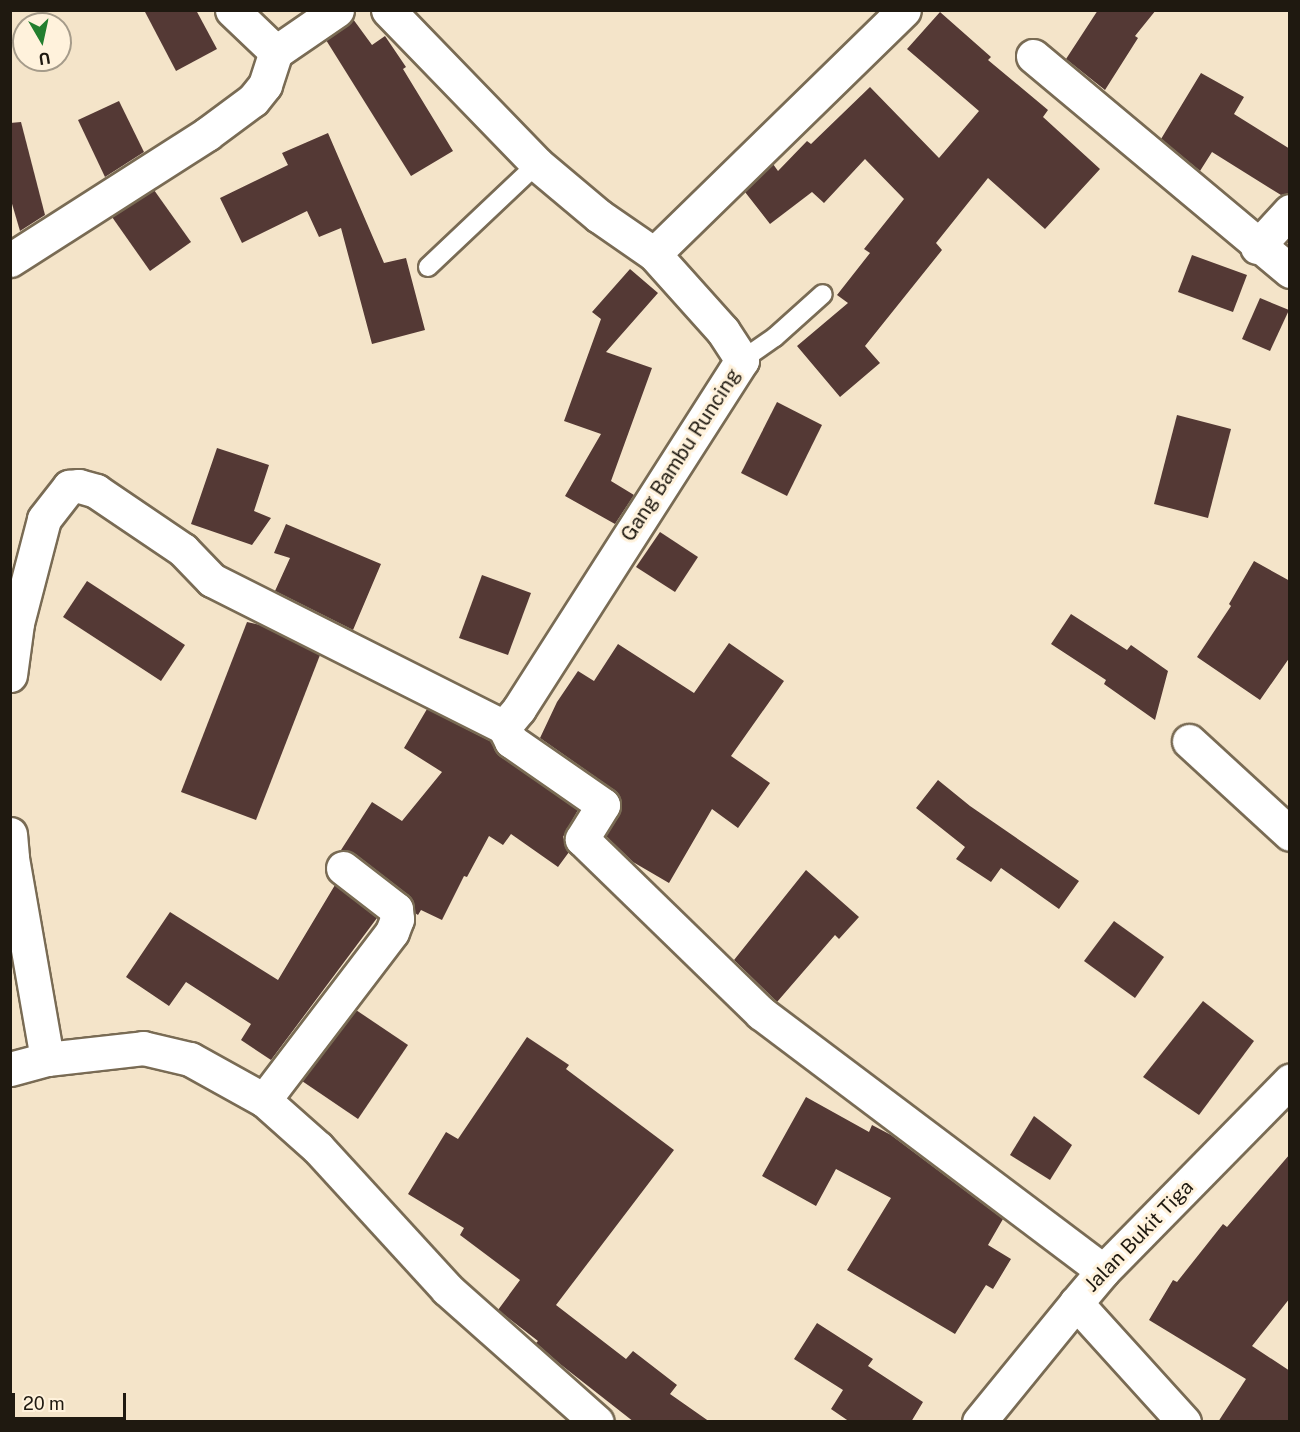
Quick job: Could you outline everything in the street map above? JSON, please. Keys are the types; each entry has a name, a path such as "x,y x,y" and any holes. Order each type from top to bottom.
{"street":[{"path":"232,10 276,52"},
{"path":"10,260 207,134 253,100 265,86 276,52 337,10"},
{"name":"Gang Bambu Runcing","path":"388,10 537,164 598,216 654,254 723,331 742,360 519,709 504,727"},
{"path":"654,254 904,10"},
{"path":"1033,56 1257,247 1290,272"},
{"path":"1257,247 1290,211"},
{"path":"10,675 17,623 44,519 69,488 79,486 96,491 183,550 212,580 504,727 511,741 603,805 582,839 761,1013 1103,1271"},
{"path":"1189,741 1290,834"},
{"path":"10,834 12,858 47,1059"},
{"path":"264,1100 392,932 397,920 396,909 343,868"},
{"path":"10,1069 47,1059 143,1048 190,1059 264,1100 318,1148 447,1290 597,1422"},
{"name":"Jalan Bukit Tiga","path":"1184,1422 1076,1303 1103,1271 1290,1081"},
{"path":"979,1422 1076,1303"}],"lane":[{"path":"428,267 537,164"},
{"path":"742,360 775,337 823,294"}],"building":[{"path":"144,10 196,10 217,49 176,71"},
{"path":"1098,10 1156,10 1135,36 1138,38 1105,90 1066,59"},
{"path":"940,12 991,57 988,60 1048,110 1043,117 1100,169 1045,229 988,178 936,243 942,250 865,346 880,363 840,397 797,346 848,303 837,295 870,253 864,249 904,199 865,159 824,203 812,192 770,224 745,192 773,164 778,171 807,141 811,144 870,87 939,158 979,111 907,49"},
{"path":"353,19 372,45 385,36 406,67 403,69 453,151 411,176 326,40"},
{"path":"1201,73 1244,97 1234,114 1290,149 1290,193 1281,195 1212,152 1200,171 1161,139"},
{"path":"119,101 144,152 105,177 78,120"},
{"path":"21,122 45,215 20,231 10,197 10,123"},
{"path":"328,133 384,263 406,258 425,330 372,344 341,228 319,237 307,211 242,243 220,198 288,165 282,153"},
{"path":"154,190 191,242 150,271 112,217"},
{"path":"1192,255 1247,275 1233,312 1178,292"},
{"path":"630,269 658,293 606,352 652,368 611,481 634,495 615,524 565,496 601,434 564,421 601,319 592,312"},
{"path":"1260,298 1289,310 1270,351 1242,339"},
{"path":"777,402 822,425 787,496 741,473"},
{"path":"1177,415 1231,429 1208,518 1154,504"},
{"path":"217,448 269,465 254,511 271,518 252,545 191,524"},
{"path":"286,524 381,564 353,630 275,591 290,558 274,553"},
{"path":"660,532 698,557 675,592 636,567"},
{"path":"1254,561 1290,581 1290,657 1260,700 1197,657 1231,606 1229,604"},
{"path":"482,575 531,593 508,655 459,638"},
{"path":"87,581 185,645 161,681 63,617"},
{"path":"1071,614 1127,650 1131,645 1168,671 1155,720 1104,684 1106,680 1051,644"},
{"path":"247,622 260,625 320,655 256,820 181,792"},
{"path":"729,643 784,681 731,756 770,783 738,828 712,809 669,883 633,862 606,836 622,806 620,797 614,790 540,738 557,702 578,671 594,681 618,644 694,693"},
{"path":"427,709 490,741 500,756 578,810 563,837 569,852 558,867 511,834 503,845 489,836 467,877 464,876 442,920 421,910 418,915 415,913 413,900 407,894 354,853 341,850 372,802 402,821 442,772 404,748"},
{"path":"938,780 970,806 1079,881 1059,909 1001,868 991,882 956,859 965,847 916,808"},
{"path":"806,870 859,917 839,939 835,935 777,1002 734,960"},
{"path":"335,885 377,918 271,1060 241,1040 251,1024 186,982 169,1006 126,977 170,912 278,980"},
{"path":"1114,921 1164,957 1135,998 1084,961"},
{"path":"1203,1001 1254,1041 1199,1115 1143,1077"},
{"path":"356,1010 408,1045 358,1119 302,1081"},
{"path":"527,1037 569,1065 566,1069 674,1150 556,1305 626,1359 633,1351 677,1385 670,1394 710,1422 634,1422 560,1364 536,1343 538,1341 498,1310 520,1280 460,1235 464,1228 408,1194 446,1132 458,1139"},
{"path":"806,1097 869,1132 872,1125 891,1135 1003,1219 988,1245 1011,1259 993,1289 986,1285 955,1334 847,1270 891,1198 836,1169 816,1206 762,1176"},
{"path":"1034,1116 1072,1145 1050,1180 1010,1155"},
{"path":"1290,1154 1290,1298 1252,1346 1290,1371 1290,1422 1218,1422 1246,1379 1149,1320 1173,1280 1177,1282 1223,1224 1227,1227"},
{"path":"817,1323 873,1359 868,1366 923,1402 911,1422 850,1422 831,1409 843,1390 794,1359"}]}
